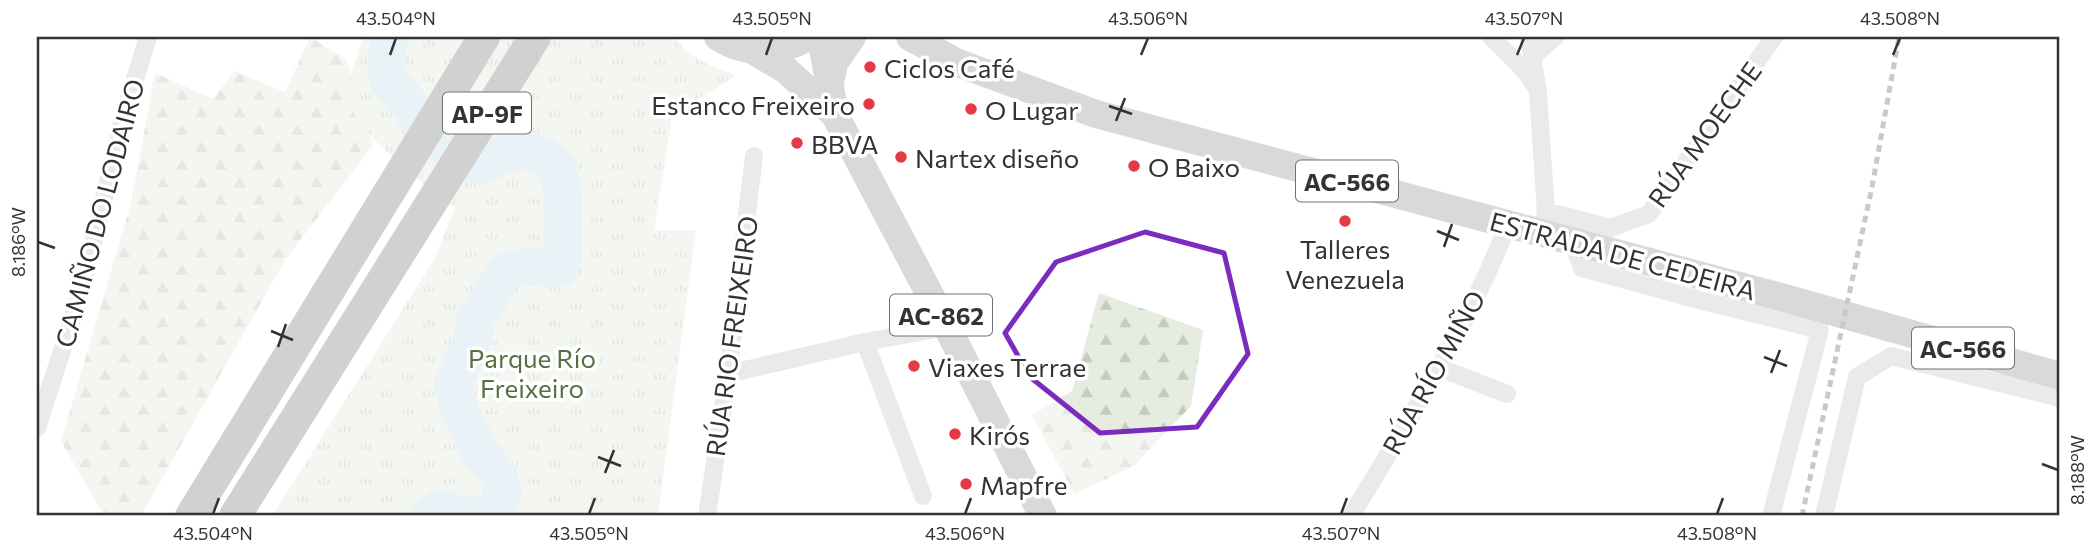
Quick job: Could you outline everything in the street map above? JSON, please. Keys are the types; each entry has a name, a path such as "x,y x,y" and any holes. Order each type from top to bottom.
{"highway":[{"path":"403,168 472,37"},
{"name":"AP-9F","path":"191,516 484,37"},
{"name":"AP-9F","path":"235,516 535,37"}],"main road":[{"name":"AC-862","path":"718,37 730,44 754,51 786,70 835,116"},
{"name":"AC-862","path":"754,51 774,50 809,37"},
{"name":"AC-862","path":"825,37 823,48 835,116 1043,516"},
{"path":"829,84 834,63 852,37"},
{"name":"ESTRADA DE CEDEIRA","path":"910,37 958,63 1096,114 1508,224 1543,223 1572,241 2060,376"}],"street":[{"name":"CAMIÑO DO LODAIRO","path":"37,428 82,289 124,115 148,37"},
{"path":"1491,37 1526,72 1538,92"},
{"path":"1530,37 1538,92 1543,223"},
{"path":"1532,57 1555,37"},
{"name":"RÚA MOECHE","path":"1543,223 1558,214 1610,228 1649,214 1774,37"},
{"name":"RÚA RIO FREIXEIRO","path":"707,516 728,374 754,156"},
{"name":"RÚA RÍO MIÑO","path":"1350,516 1440,368 1492,265 1508,224"},
{"path":"1572,241 1582,268 1820,330 1771,516"},
{"path":"728,374 865,342 947,327"},
{"path":"865,342 923,496"},
{"path":"1824,516 1857,377 1891,356 2060,398"},
{"path":"1440,368 1507,394"}],"highlighted area":[{"path":"1145,232 1224,253 1248,354 1197,427 1100,433 1030,377 1005,333 1056,262"}],"green space":[{"path":"310,37 346,59 373,145 285,260 141,516 104,516 61,441 131,203 155,73 213,99 234,71 285,92"},
{"name":"Parque Río Freixeiro","path":"363,37 675,37 694,57 736,75 672,117 654,230 696,230 658,516 272,516 434,260 455,208 393,158 353,112 344,95"},
{"path":"1099,293 1203,330 1191,406 1134,466 1074,494 1032,415 1072,391"}],"waterway":[{"path":"391,37 387,52 388,80 432,138 467,162 482,166 499,156 525,150 545,157 558,169 563,195 564,251 560,268 525,267 506,271 475,320 474,336 453,384 459,408 480,453 498,474 503,492 496,509 474,516"},
{"path":"429,516 441,508 460,516"}],"railway":[{"path":"1802,516 1872,187 1899,37"}],"place":[{"name":"Ciclos Café","path":"870,67"},
{"name":"Estanco Freixeiro","path":"869,104"},
{"name":"O Lugar","path":"971,109"},
{"name":"BBVA","path":"797,143"},
{"name":"Nartex diseño","path":"901,157"},
{"name":"O Baixo","path":"1134,166"},
{"name":"Talleres Venezuela","path":"1345,221"},
{"name":"Viaxes Terrae","path":"914,366"},
{"name":"Kirós","path":"955,434"},
{"name":"Mapfre","path":"966,484"}]}
